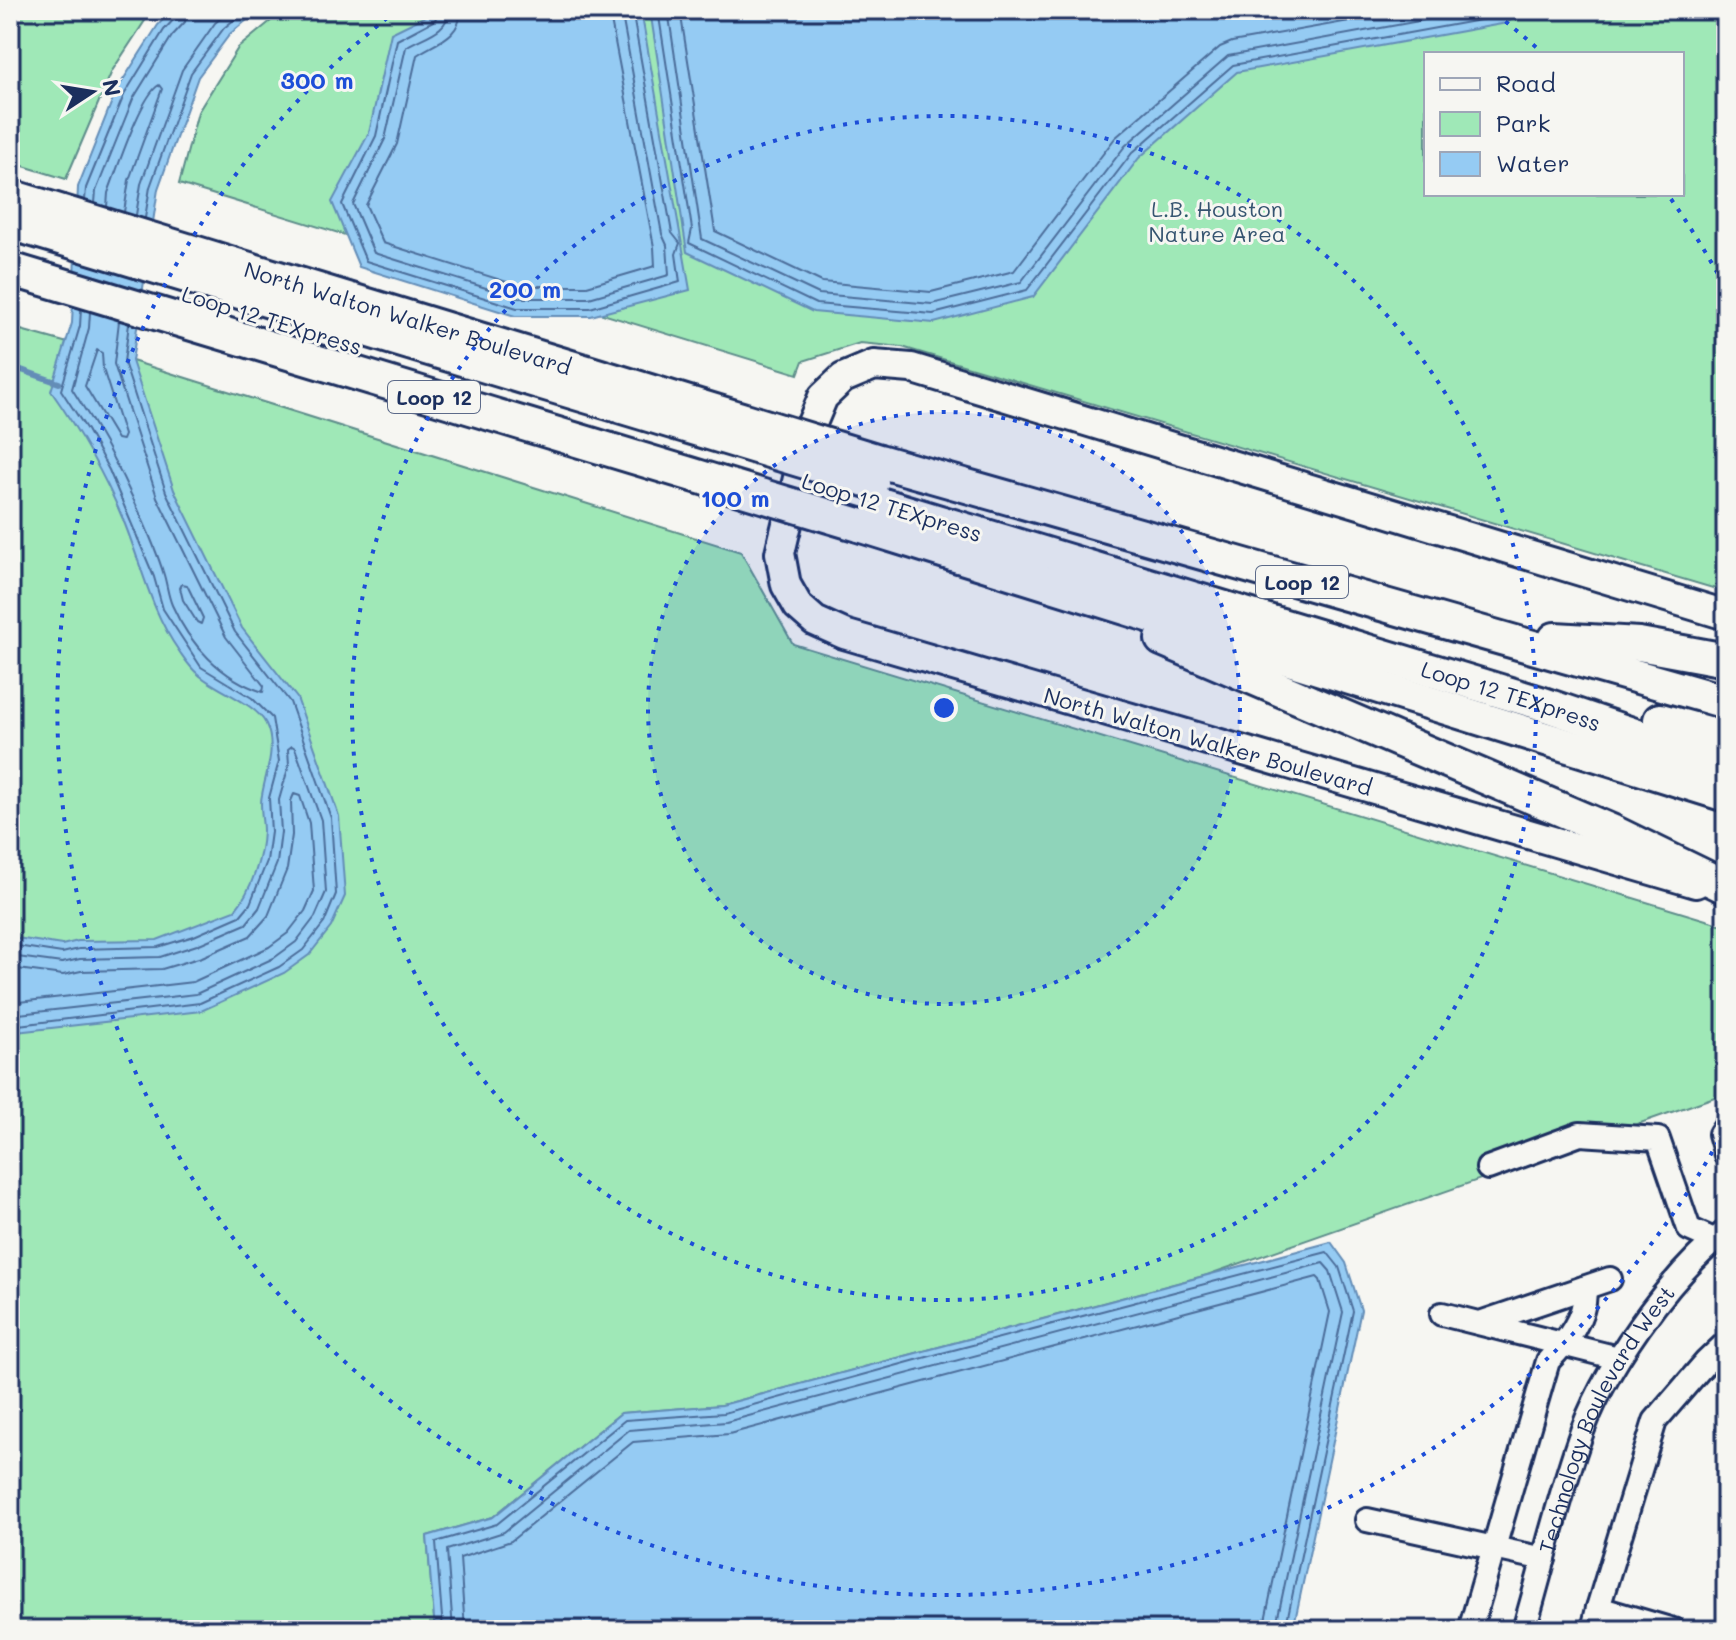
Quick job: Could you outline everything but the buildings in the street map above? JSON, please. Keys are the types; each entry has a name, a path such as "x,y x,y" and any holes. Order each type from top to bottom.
{"highway":[{"name":"North Walton Walker Boulevard","path":"10,196 870,493 1024,578 1726,795"},
{"name":"Loop 12 TEXpress","path":"10,223 870,493"},
{"name":"Loop 12 TEXpress","path":"10,241 870,493 1542,696 1726,738"},
{"name":"North Walton Walker Boulevard","path":"10,269 870,493 1495,636 1726,702"},
{"path":"1024,578 1611,831 1726,890"},
{"path":"1495,636 1639,644 1726,660"},
{"name":"Loop 12 TEXpress","path":"1542,696 1726,766"}],"main road":[{"name":"North Walton Walker Boulevard","path":"1726,615 911,368 874,365 843,378 823,397 810,428 780,553 786,585 798,606 815,621 844,634 1726,890"}],"street":[{"path":"1726,1125 1720,1134 1726,1155"},
{"path":"1488,1168 1580,1134 1658,1139 1689,1229 1720,1236"},
{"name":"Technology Boulevard West","path":"1524,1630 1578,1440 1618,1358 1662,1297 1720,1236"},
{"path":"1479,1323 1610,1279"},
{"path":"1470,1630 1548,1361 1564,1345 1586,1299 1584,1288"},
{"path":"1442,1314 1618,1358"},
{"path":"1673,1630 1595,1619 1655,1421 1726,1343"},
{"path":"1367,1520 1544,1559"}],"green space":[{"path":"10,10 152,10 112,71 66,179 10,162"},
{"name":"L.B. Houston Nature Area","path":"284,10 1726,10 1726,592 902,347 860,343 803,361 798,374 179,184 198,112 238,48"},
{"path":"10,327 129,360 741,552 793,644 1726,926 1726,1093 1207,1275 722,1405 621,1413 493,1517 427,1536 435,1630 10,1630"}],"water":[{"path":"172,10 259,10 230,34 198,77 158,189 132,361 174,490 242,628 297,698 339,816 345,896 331,927 309,955 284,973 201,1011 16,1032 10,1036 10,937 62,945 78,941 157,940 235,910 251,883 261,852 261,799 271,751 266,724 245,703 195,672 179,651 153,602 107,484 51,391 72,323 78,187 116,91 158,25"},
{"path":"438,10 638,10 643,22 690,290 591,316 515,316 359,267 332,202 369,133 391,33"},
{"path":"650,10 1523,10 1507,23 1237,72 1139,158 1033,297 934,323 813,312 687,252"},
{"path":"1331,1242 1346,1263 1361,1310 1293,1630 435,1630 427,1536 493,1517 621,1413 722,1405"}],"waterway":[{"path":"10,366 59,383"}]}
